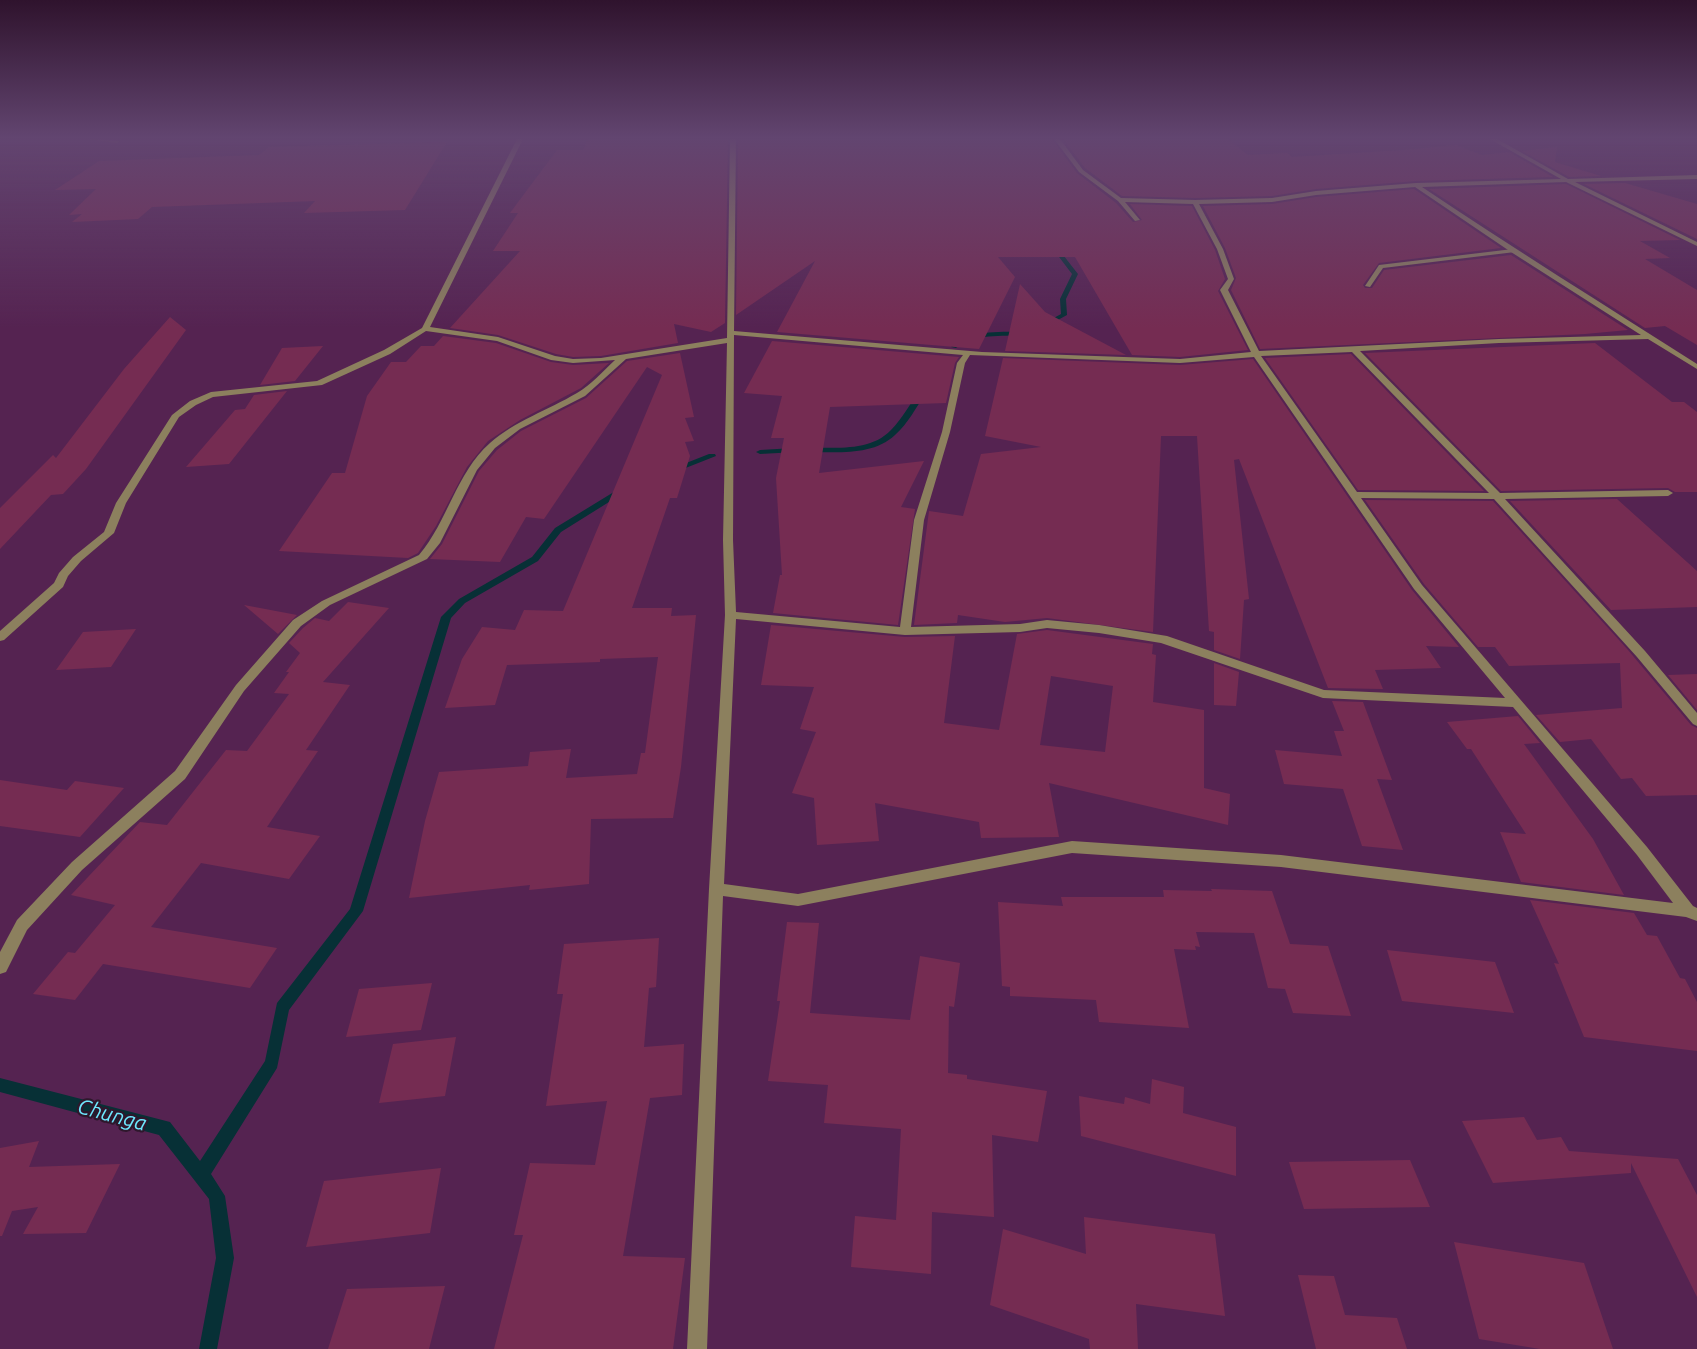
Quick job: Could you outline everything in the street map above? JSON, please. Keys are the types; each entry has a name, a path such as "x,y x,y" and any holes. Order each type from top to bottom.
{"street":[{"path":"0,637 59,585 63,575 77,559 109,533 121,503 176,415 184,409 211,395 319,383 387,351 425,329 489,202"},
{"path":"697,1349 716,889 731,615 728,540 733,202"},
{"path":"1122,202 1137,220"},
{"path":"1195,202 1226,261 1231,279 1224,290 1256,354 1418,587 1692,913"},
{"path":"1441,202 1513,251 1697,367"},
{"path":"1611,202 1697,244"},
{"path":"1680,236 1697,235"},
{"path":"1368,286 1381,266 1387,264 1513,251"},
{"path":"425,329 498,339 573,361 624,356 732,337 968,352 1180,361 1256,354 1499,341 1652,337"},
{"path":"1355,350 1497,496 1561,569 1641,654 1697,721"},
{"path":"905,631 919,520 946,432 961,363 968,352"},
{"path":"0,967 22,925 77,866 180,775 240,688 297,623 326,603 423,556 435,543 479,460 492,446 517,426 582,394 624,356"},
{"path":"1354,495 1497,496 1668,493"},
{"path":"731,615 905,631 1020,628 1047,624 1099,629 1163,639 1323,694 1516,704"},
{"path":"716,889 798,900 1072,847 1281,861 1692,913"}],"building":[{"path":"83,202 289,202 152,207 138,219 72,222 82,214 69,215"},
{"path":"314,202 410,202 405,210 304,213"},
{"path":"518,202 727,202 725,323 711,332 674,324 678,343 601,356 573,357 556,354 498,335 450,328 520,251 493,251 518,213 510,213"},
{"path":"737,202 1115,202 1133,222 1142,220 1130,204 1192,206 1215,250 1225,279 1218,291 1248,350 1180,357 1132,355 1075,257 998,257 1015,277 979,349 777,332 815,261 736,315"},
{"path":"1285,202 1433,202 1501,248 1379,263 1363,285 1365,288 1372,288 1384,270 1511,255 1628,330 1260,349 1231,290 1236,278 1225,248 1203,206"},
{"path":"1449,202 1603,202 1680,240 1640,241 1670,258 1645,259 1697,290 1697,345 1665,326 1645,328"},
{"path":"1621,202 1690,202 1697,204 1697,239"},
{"path":"1020,284 1045,312 1126,355 1005,351"},
{"path":"170,317 186,330 86,469 63,494 51,495 0,549 0,508 53,455 56,458 124,369"},
{"path":"443,336 496,343 551,362 573,365 609,363 581,388 520,420 488,441 467,467 436,526 418,553 408,558 279,551 332,473 345,473 367,396 391,362 406,362 421,346 434,346"},
{"path":"772,341 959,357 955,363 946,403 830,407 819,473 924,461 901,507 915,509 898,625 773,613 780,575 782,575 776,478 784,438 771,438 782,396 744,393"},
{"path":"1595,343 1672,402 1684,402 1697,412 1697,492 1675,492 1668,488 1501,491 1365,353"},
{"path":"323,346 295,381 260,385 282,348"},
{"path":"680,353 694,417 685,418 694,441 685,442 690,456 677,498 670,498 632,608 672,608 671,616 696,615 681,767 673,818 591,819 589,884 529,890 530,885 409,898 425,821 439,772 528,766 530,752 571,749 566,778 637,774 641,753 645,753 658,657 600,659 600,662 507,665 495,705 445,708 462,659 482,627 515,630 524,610 563,611 662,375 647,367 544,519 526,517 500,562 430,559 442,544 479,471 497,450 521,431 586,398 627,361"},
{"path":"1351,354 1484,491 1358,490 1265,358"},
{"path":"1003,358 1180,365 1253,359 1412,590 1459,647 1426,646 1441,668 1375,670 1383,689 1328,688 1239,459 1234,460 1249,599 1244,600 1240,659 1214,650 1214,632 1209,631 1197,436 1161,436 1153,632 1047,618 1005,622 958,615 957,623 914,625 929,511 963,516 981,454 1041,447 985,436"},
{"path":"287,391 229,464 186,467 235,410 245,409 254,395"},
{"path":"1617,499 1697,571 1697,607 1611,610 1510,501"},
{"path":"1365,500 1493,501 1628,650 1691,725 1697,728 1697,795 1646,796 1632,778 1621,779 1591,739 1560,742 1536,715 1622,708 1620,663 1509,666 1495,647 1478,647 1424,584"},
{"path":"348,602 389,608 323,682 350,685 306,750 318,751 267,827 320,836 289,879 201,863 151,927 277,948 250,988 103,964 75,1000 33,994 68,952 75,953 115,905 71,895 140,822 167,825 226,750 247,751 289,694 274,693 300,653 289,643 315,618 329,621"},
{"path":"244,605 297,615 278,634"},
{"path":"771,625 905,637 955,636 944,723 999,730 1017,634 1047,630 1153,644 1152,654 1156,655 1153,702 1204,710 1204,788 1230,794 1228,825 1049,783 1059,837 981,838 979,822 875,803 879,841 817,845 814,798 792,793 816,732 800,729 814,687 761,685","holes":["1051,676 1113,686 1105,752 1040,745"]},
{"path":"136,629 111,667 56,670 83,632"},
{"path":"1214,663 1239,672 1236,706 1214,705"},
{"path":"1697,674 1697,710 1668,675"},
{"path":"1332,701 1363,702 1392,780 1377,779 1403,850 1362,846 1343,789 1284,784 1275,750 1342,756 1334,731 1344,731"},
{"path":"1518,716 1540,743 1524,744 1593,839 1624,895 1521,882 1500,832 1526,834 1471,749 1467,749 1447,722"},
{"path":"0,780 67,790 75,781 124,788 80,837 0,826"},
{"path":"1211,889 1272,891 1290,944 1328,946 1351,1016 1293,1013 1285,989 1268,988 1254,933 1196,932 1200,947 1195,946 1196,950 1174,949 1189,1028 1099,1022 1096,1000 1010,996 1010,987 1002,986 998,902 1063,906 1061,897 1164,897 1163,890 1212,891"},
{"path":"1530,900 1634,913 1647,935 1657,936 1680,978 1685,979 1697,1002 1697,1051 1584,1037 1554,963 1559,964"},
{"path":"787,922 819,923 810,1013 910,1020 920,956 960,963 954,1007 949,1006 948,1073 967,1075 967,1079 1047,1091 1038,1142 992,1135 994,1217 932,1212 931,1274 851,1267 855,1216 896,1220 901,1129 824,1123 828,1085 768,1081 780,1001 777,1001"},
{"path":"659,938 656,987 649,988 644,1047 684,1044 682,1095 650,1098 623,1256 685,1258 673,1349 494,1349 523,1235 514,1235 530,1163 595,1165 607,1101 546,1106 563,994 557,994 564,944"},
{"path":"1387,950 1495,962 1514,1013 1402,1001"},
{"path":"432,983 421,1030 346,1037 359,989"},
{"path":"456,1037 445,1096 379,1103 393,1044"},
{"path":"1152,1079 1184,1087 1183,1113 1236,1127 1236,1176 1081,1136 1079,1096 1124,1104 1125,1097 1150,1104"},
{"path":"1524,1117 1537,1140 1561,1137 1569,1151 1678,1159 1697,1195 1697,1297 1631,1163 1631,1173 1493,1183 1462,1121"},
{"path":"39,1141 29,1167 120,1164 86,1233 23,1234 38,1207 12,1211 2,1236 0,1236 0,1148"},
{"path":"1410,1160 1430,1207 1304,1209 1289,1162"},
{"path":"441,1168 430,1233 306,1247 324,1181"},
{"path":"1084,1217 1215,1234 1225,1316 1136,1304 1138,1349 1090,1349 1089,1339 990,1305 1003,1229 1086,1254"},
{"path":"1454,1242 1584,1263 1613,1349 1540,1349 1479,1339"},
{"path":"1298,1275 1334,1276 1345,1315 1397,1318 1407,1349 1316,1349"},
{"path":"445,1286 429,1349 328,1349 347,1289"}],"waterway":[{"path":"1045,325 1064,315 1063,299 1075,274 1058,252 1052,249"},
{"path":"954,347 968,338 977,336 1022,333"},
{"path":"809,450 863,448 882,441 900,426 922,393"},
{"path":"760,452 794,450"},
{"path":"675,469 712,456"},
{"path":"201,1175 272,1063 282,1008 356,911 446,617 462,601 535,559 558,530 622,490"},
{"name":"Chunga","path":"0,1085 164,1128 217,1196 225,1258 208,1349"}]}
